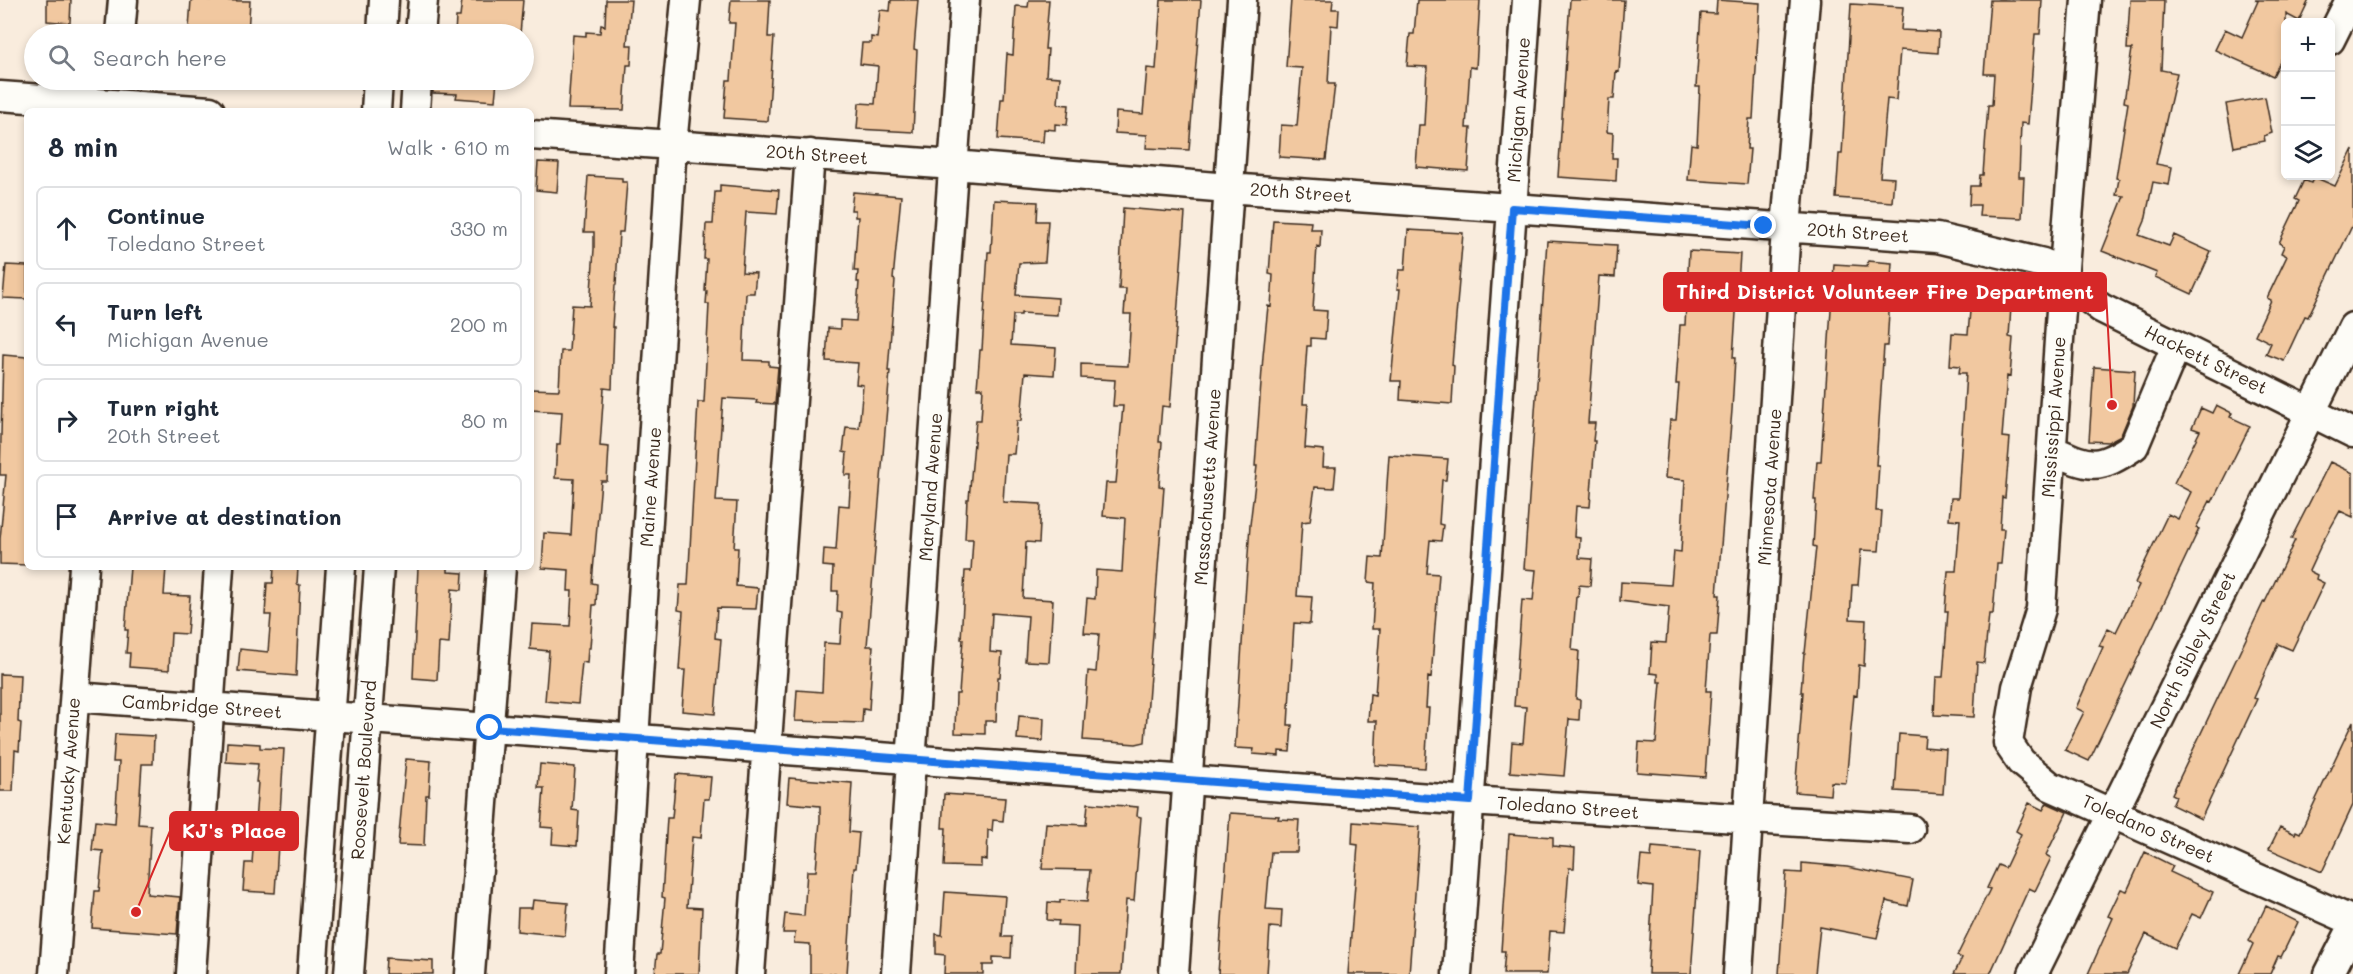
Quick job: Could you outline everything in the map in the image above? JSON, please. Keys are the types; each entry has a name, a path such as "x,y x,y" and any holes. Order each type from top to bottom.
{"street":[{"path":"121,24 123,0"},
{"path":"383,24 384,0"},
{"path":"421,24 423,0"},
{"name":"Maine Avenue","path":"619,974 672,145 686,0"},
{"name":"Maryland Avenue","path":"896,974 965,0"},
{"name":"Massachusetts Avenue","path":"1174,974 1242,0"},
{"name":"Michigan Avenue","path":"1457,974 1527,0"},
{"name":"Minnesota Avenue","path":"1738,974 1786,228 1805,0"},
{"name":"Mississippi Avenue","path":"2017,687 2041,609 2063,280 2086,0"},
{"path":"2335,32 2350,0"},
{"path":"376,108 377,90"},
{"path":"415,108 416,90"},
{"path":"0,96 115,98 188,108"},
{"name":"20th Street","path":"534,135 810,154 1228,188 1937,238 2043,263 2063,280"},
{"path":"750,974 810,154"},
{"name":"Hackett Street","path":"2063,280 2101,308 2353,433"},
{"name":"North Sibley Street","path":"2033,974 2353,327"},
{"path":"2052,450 2085,465 2098,465 2121,455 2134,446 2176,346"},
{"name":"Kentucky Avenue","path":"54,974 84,570"},
{"path":"191,974 219,570"},
{"path":"312,974 340,570"},
{"name":"Roosevelt Boulevard","path":"349,974 379,570"},
{"path":"470,974 501,570"},
{"name":"Toledano Street","path":"2017,687 2008,743 2021,762 2050,786 2353,921"},
{"name":"Cambridge Street","path":"75,697 329,717"},
{"name":"Toledano Street","path":"329,717 1470,801 1910,829"},
{"path":"2330,974 2353,927"}],"building":[{"path":"47,0 71,0 70,23 47,21"},
{"path":"191,0 250,1 249,24 189,24"},
{"path":"462,0 523,0 521,24 456,24 456,17 460,17"},
{"path":"606,0 631,0 627,45 632,45 631,65 627,65 624,110 568,109 573,35 586,36 586,32 600,33 601,25 605,26"},
{"path":"731,0 770,0 768,37 774,37 768,121 724,118 727,80 731,80 735,23 729,23"},
{"path":"891,0 918,0 914,49 917,50 913,132 857,129 859,103 875,104 878,66 860,64 862,43 871,43 871,37 877,38 880,10 890,11"},
{"path":"1029,0 1049,0 1045,49 1048,49 1046,76 1060,77 1058,104 1069,105 1067,125 1055,124 1055,130 1044,129 1043,142 998,139 1007,54 1013,55 1016,6 1028,7"},
{"path":"1161,0 1201,0 1189,150 1146,148 1147,135 1115,133 1116,112 1143,114 1147,68 1156,69"},
{"path":"1291,0 1333,0 1332,9 1339,9 1338,26 1331,25 1328,84 1335,84 1326,160 1279,157 1281,125 1297,126 1302,68 1286,67"},
{"path":"1417,0 1480,0 1476,68 1470,67 1466,128 1471,128 1468,171 1416,167 1419,125 1424,125 1427,67 1407,66 1410,34 1414,34"},
{"path":"1570,0 1624,0 1619,72 1616,71 1614,99 1609,99 1607,132 1613,133 1612,158 1617,158 1616,181 1558,177"},
{"path":"1717,0 1760,3 1753,119 1749,119 1747,149 1750,149 1747,184 1688,180 1691,144 1697,145 1700,87 1696,87 1701,13 1716,14"},
{"path":"1990,0 2042,0 2040,34 2035,34 2028,124 2021,123 2019,177 2024,177 2022,218 1979,216 1980,205 1969,205 1970,186 1979,186 1980,175 1983,175 1988,105 1992,105 1994,74 1984,74"},
{"path":"2130,0 2164,0 2161,70 2177,73 2156,164 2172,167 2169,185 2153,182 2145,221 2139,235 2169,246 2174,235 2211,252 2192,294 2155,277 2157,273 2102,251 2124,196 2116,195 2119,179 2116,178 2128,103 2124,102 2132,49 2127,49"},
{"path":"2255,0 2309,0 2300,18 2293,18 2286,14 2286,18 2281,18 2281,60 2273,76 2215,50 2225,29 2242,37 2258,1"},
{"path":"1851,4 1903,7 1901,30 1939,32 1938,53 1900,50 1896,100 1887,99 1880,177 1894,178 1892,202 1836,198 1839,154 1842,154"},
{"path":"433,90 496,90 495,101 456,98 457,94 433,93"},
{"path":"2265,97 2272,133 2264,136 2265,141 2234,147 2226,104"},
{"path":"2353,149 2353,224 2284,361 2266,354 2271,343 2255,335 2271,300 2267,298 2287,256 2281,253 2284,246 2279,243 2299,201 2295,199 2304,180 2311,183 2312,180 2321,180 2335,186"},
{"path":"538,162 559,163 557,192 536,190"},
{"path":"588,176 622,178 622,182 627,182 623,232 619,232 615,285 612,389 604,388 600,446 609,447 607,481 601,481 592,583 597,584 596,605 593,605 587,663 582,662 578,704 545,701 549,651 530,649 532,624 570,626 572,591 568,591 569,570 542,568 544,533 571,535 574,479 555,478 562,412 534,410 534,389 559,390 561,351 569,351 572,305 590,306 594,232 584,232"},
{"path":"720,185 779,190 777,214 746,212 742,272 756,273 754,293 746,293 743,360 769,361 769,366 778,367 775,404 756,403 757,400 723,398 716,501 737,502 734,548 738,548 736,586 758,588 756,609 717,608 715,638 721,639 715,714 682,711 685,670 679,670 683,611 678,610 680,585 688,585 698,402 704,402 709,304 706,304 707,291 705,291 706,224 713,224 715,192 720,192"},
{"path":"853,192 901,196 893,279 895,280 888,371 890,371 867,646 873,646 869,710 863,709 862,723 795,721 797,690 822,692 824,643 840,644 842,613 837,612 838,591 832,591 833,567 823,566 824,549 836,550 839,505 849,506 851,475 845,475 847,453 843,452 846,427 859,428 863,385 856,384 858,363 826,361 828,328 840,329 840,320 856,321 859,282 857,282 858,271 854,271 858,217 855,217 855,210 851,210"},
{"path":"994,200 1038,202 1037,221 1048,221 1045,262 1019,263 1016,295 1058,298 1057,315 1021,313 1021,315 1013,315 1011,345 1056,348 1054,375 1025,373 1021,421 1017,421 1014,454 1006,454 1003,502 1041,504 1039,543 1026,542 1023,598 1053,600 1049,662 1025,661 1028,616 992,613 990,652 1002,653 1000,677 998,677 996,721 985,721 985,734 955,733 956,694 959,694 963,639 961,639 965,571 971,571 973,539 965,539 967,499 969,499 976,420 981,420 983,388 977,388"},
{"path":"1123,208 1185,213 1170,407 1162,406 1159,442 1162,442 1159,486 1164,487 1145,742 1136,744 1083,740 1088,671 1096,672 1099,634 1084,633 1087,598 1095,599 1096,570 1122,572 1125,518 1103,516 1106,483 1116,483 1123,406 1113,406 1115,380 1081,378 1081,364 1128,366 1131,314 1124,314 1126,289 1119,289"},
{"path":"1273,220 1311,222 1310,229 1321,229 1320,247 1317,246 1313,310 1327,311 1325,339 1311,338 1311,346 1307,346 1303,404 1308,404 1305,448 1324,450 1323,467 1336,467 1334,488 1315,487 1310,521 1302,522 1297,596 1312,597 1310,624 1294,623 1288,725 1292,725 1290,752 1279,751 1279,756 1253,754 1254,749 1235,748 1250,525 1257,466 1255,466 1263,356 1268,306 1271,307 1273,275 1269,274"},
{"path":"1408,230 1463,233 1452,365 1454,366 1452,404 1400,400 1401,381 1391,381 1400,289 1397,289 1399,270 1405,270"},
{"path":"1547,241 1617,245 1615,277 1599,276 1588,423 1595,423 1590,507 1576,506 1574,537 1580,538 1579,558 1592,559 1590,586 1579,585 1578,597 1576,597 1572,650 1579,651 1576,699 1580,700 1579,720 1569,719 1564,776 1510,772 1512,742 1523,743 1526,707 1514,706 1522,600 1533,601 1536,570 1524,569"},
{"path":"1689,251 1740,254 1732,410 1717,595 1720,595 1717,635 1710,635 1706,691 1711,691 1705,777 1637,772 1639,742 1656,743 1661,682 1658,682 1658,674 1650,673 1652,642 1666,643 1669,607 1620,601 1621,582 1671,585 1674,551 1681,552 1685,480 1665,478 1670,420 1676,420 1680,325 1685,325"},
{"path":"1868,261 1892,263 1876,465 1879,465 1876,511 1882,511 1879,551 1861,550 1858,585 1852,585 1850,619 1866,620 1864,666 1859,665 1857,696 1854,695 1846,783 1831,782 1830,795 1795,792 1804,653 1816,547 1813,546 1816,500 1814,500 1817,461 1821,461 1834,264 1867,266"},
{"path":"6,265 24,266 24,299 3,298"},
{"path":"1972,288 2012,291 2009,337 2013,338 2002,437 2010,438 2005,498 2002,497 2000,529 2004,529 2001,564 1997,564 1993,614 1989,614 1984,663 1977,662 1974,717 1934,715 1936,677 1943,677 1948,611 1945,611 1948,571 1956,571 1960,520 1949,519 1951,498 1958,498 1966,373 1959,373 1960,366 1950,365 1952,333 1968,334"},
{"path":"3,355 24,357 24,565 0,564 6,475 0,475"},
{"path":"2094,367 2135,370 2133,406 2121,435 2108,442 2089,441"},
{"path":"2216,405 2232,413 2230,417 2250,426 2212,502 2210,501 2196,528 2199,529 2089,761 2065,750 2084,712 2076,708 2103,647 2099,646 2108,628 2116,632 2139,585 2135,583 2168,514 2178,519 2191,492 2174,483 2200,431 2192,428 2201,408 2212,413"},
{"path":"1389,455 1448,459 1446,480 1442,480 1439,524 1443,525 1441,541 1430,540 1427,573 1439,574 1431,678 1428,677 1426,708 1429,708 1425,768 1375,765 1377,721 1368,721 1370,694 1375,695 1380,629 1372,629 1375,583 1368,582 1370,557 1382,558"},
{"path":"2330,462 2353,473 2353,517 2340,511 2322,543 2309,571 2317,575 2316,579 2324,583 2292,650 2278,644 2254,698 2257,699 2201,819 2172,805 2176,796 2172,794 2295,540 2291,539"},
{"path":"130,570 166,570 164,595 190,596 187,634 171,633 169,670 129,667 130,653 126,653 128,630 125,630"},
{"path":"274,570 298,570 297,584 300,585 296,676 238,671 240,649 268,652 271,615 265,615 267,583 273,583"},
{"path":"418,570 448,570 448,572 463,573 462,590 452,589 449,644 439,643 437,680 413,678"},
{"path":"0,674 20,675 18,722 21,723 19,751 15,750 13,791 0,791"},
{"path":"1019,716 1044,718 1043,741 1017,739"},
{"path":"2353,721 2353,805 2322,872 2269,849 2280,827 2295,834 2296,831 2300,833"},
{"path":"115,734 154,736 153,764 142,764 138,824 151,825 147,894 180,897 177,934 92,928 95,891 99,891 103,851 92,850 95,821 115,823 119,762 113,762"},
{"path":"1899,734 1925,736 1924,747 1946,749 1943,794 1895,791"},
{"path":"227,742 260,744 260,748 284,749 275,893 243,891 245,863 252,863 258,764 226,762"},
{"path":"406,759 431,761 429,795 426,795 424,846 398,845"},
{"path":"540,764 575,767 572,810 579,811 577,846 552,844 553,828 541,827 544,788 538,788"},
{"path":"676,774 711,777 709,799 704,799 701,838 692,837 687,907 702,908 699,974 655,974 657,954 660,954 665,898 662,897 667,818 672,818"},
{"path":"789,778 852,783 849,832 859,833 856,868 854,868 847,974 810,974 810,944 794,943 795,933 783,933 785,914 804,916 807,871 816,871 820,820 820,806 787,803"},
{"path":"944,794 1005,798 1003,821 993,820 992,831 988,830 987,860 981,859 981,867 944,866 946,828 942,828"},
{"path":"1088,803 1138,807 1137,816 1141,817 1134,901 1126,900 1121,974 1076,974 1078,926 1058,925 1059,921 1047,920 1048,902 1060,903 1060,900 1087,902 1090,870 1042,869 1046,823 1086,825"},
{"path":"2029,803 2043,810 2047,803 2067,812 2046,855 2051,858 2035,891 2029,888 1990,974 1954,974 1962,958 1957,956 1990,889 1987,888 1998,865 2005,868 2021,834 2016,831"},
{"path":"1230,813 1279,816 1278,819 1299,820 1297,852 1271,852 1266,909 1282,910 1281,928 1270,927 1267,974 1218,974"},
{"path":"1353,822 1420,827 1409,974 1348,974 1358,845 1352,844"},
{"path":"1509,834 1553,837 1553,846 1575,848 1574,868 1569,868 1564,932 1550,931 1547,974 1503,974 1505,951 1501,951"},
{"path":"1652,847 1700,851 1691,974 1648,974 1653,887 1638,885 1641,856 1651,857"},
{"path":"2145,852 2173,866 2170,872 2213,892 2201,918 2192,914 2175,948 2146,934 2127,974 2088,974 2113,918 2108,916 2121,889 2127,891"},
{"path":"1802,863 1847,867 1913,880 1908,906 1886,901 1877,938 1820,927 1815,974 1779,974 1786,872 1802,873"},
{"path":"945,892 1005,896 1002,937 1012,937 1011,958 993,957 993,965 983,965 983,974 944,974 945,955 936,954 936,934 942,935"},
{"path":"533,900 568,903 565,936 517,931 518,908 532,908"},
{"path":"2266,906 2298,922 2270,974 2239,974 2253,944 2249,941"},
{"path":"386,958 433,961 433,974 385,974"}],"place":[{"name":"Third District Volunteer Fire Department","path":"2112,405"},
{"name":"KJ's Place","path":"136,912"}],"route":[{"path":"490,728 1470,801 1512,208 1764,226"}]}
